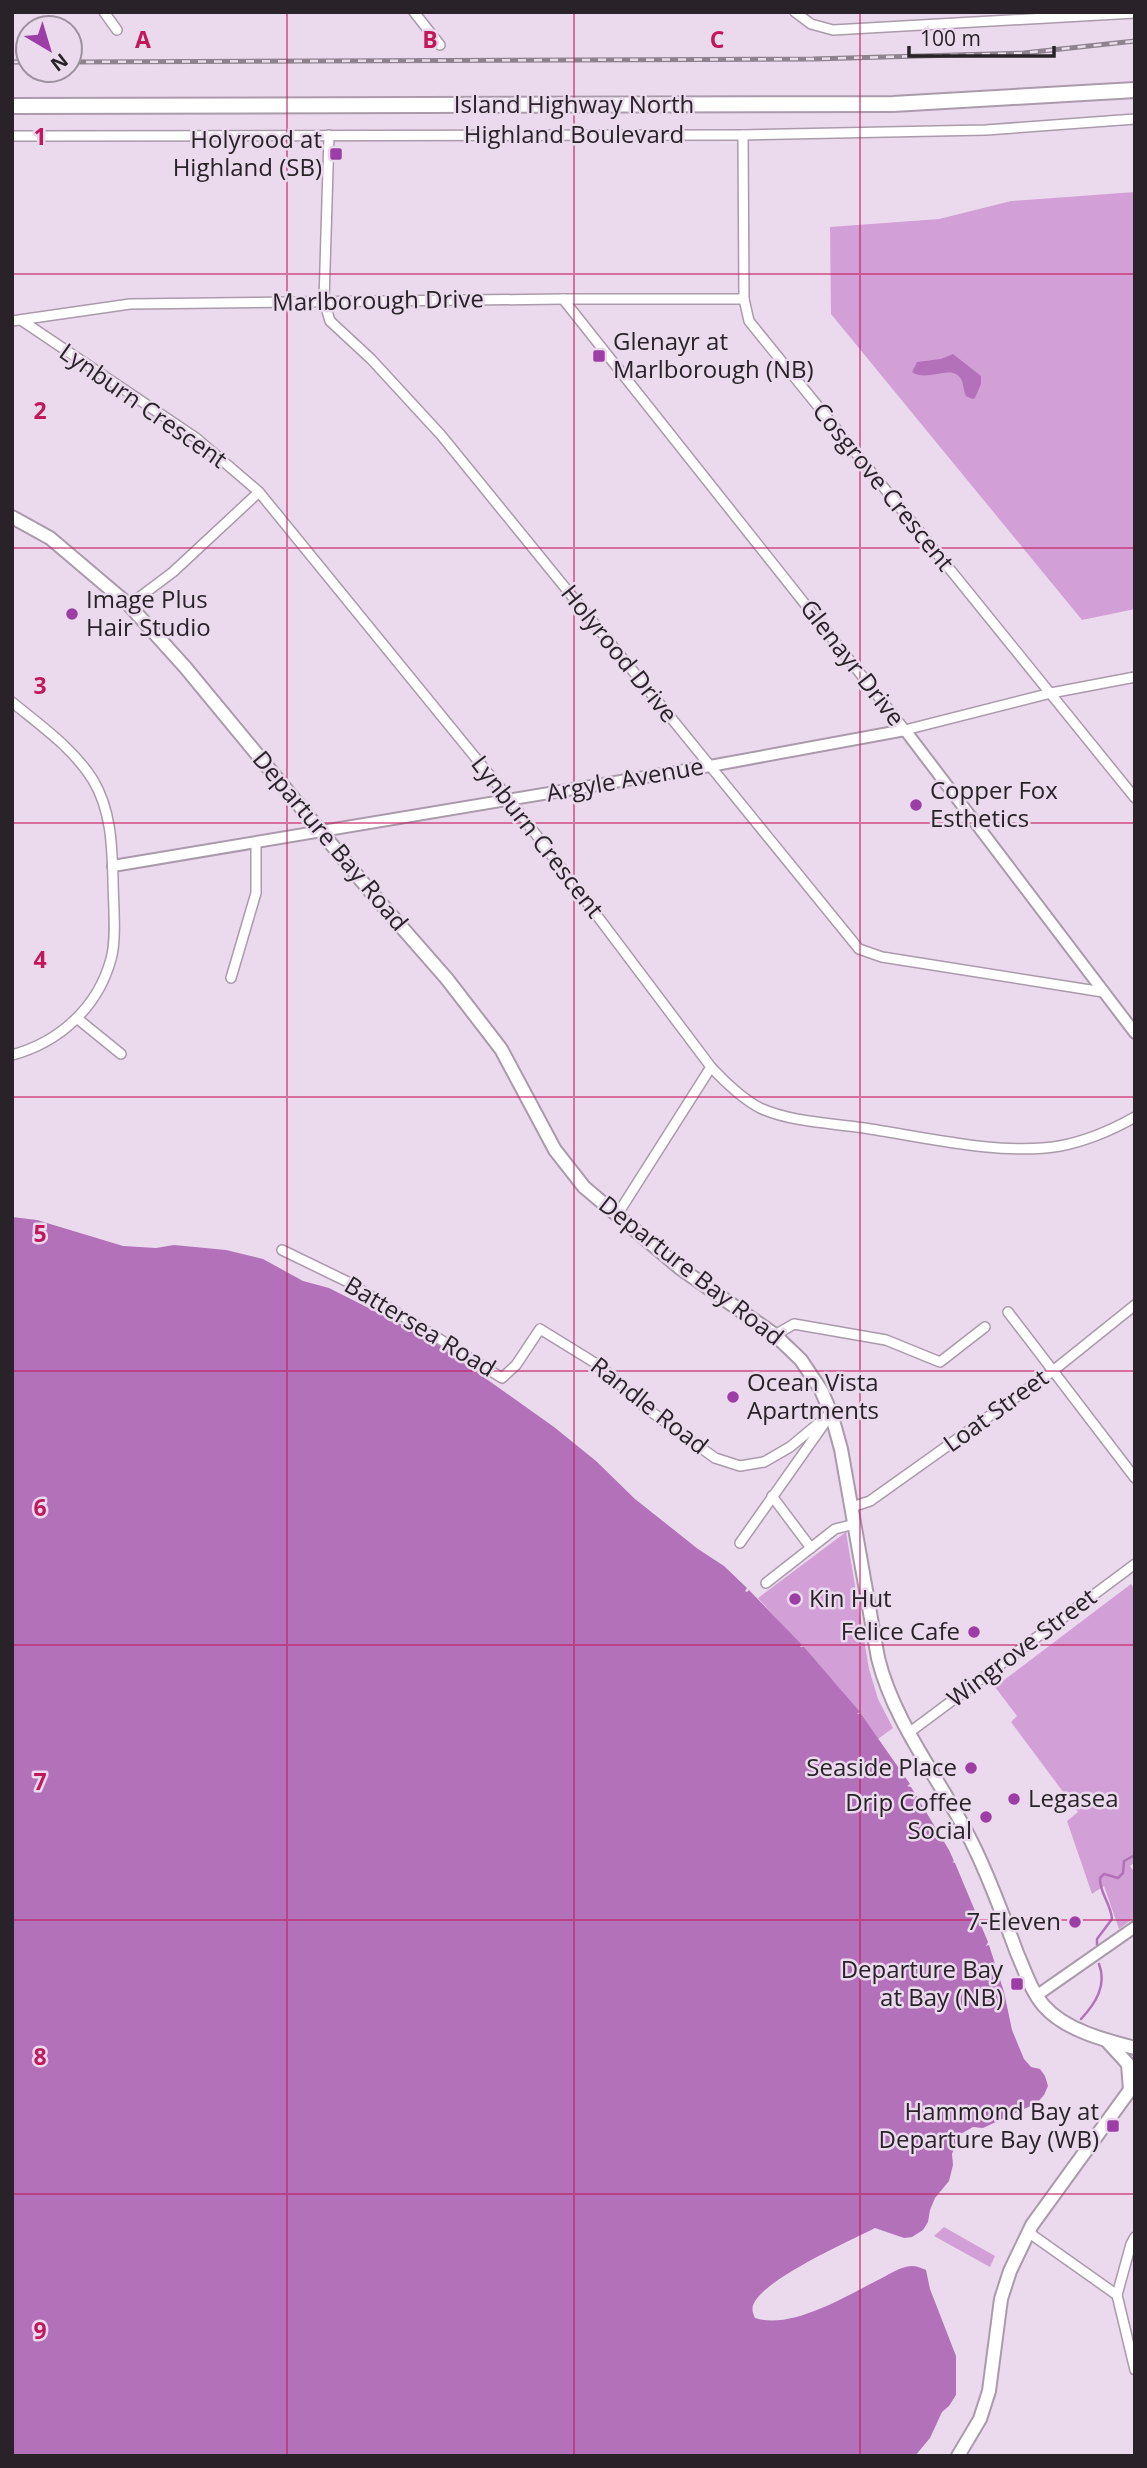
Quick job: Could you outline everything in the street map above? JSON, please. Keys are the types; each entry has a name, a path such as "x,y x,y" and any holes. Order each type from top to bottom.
{"main road":[{"name":"Island Highway North","path":"12,106 893,104 1135,90"},
{"name":"Departure Bay Road","path":"12,517 50,538 129,605 185,667 447,979 502,1049 555,1150 584,1187 680,1268 775,1335 801,1360 821,1390 841,1449 882,1675 898,1712 976,1851 1036,1996 1056,2017 1104,2039 1135,2048"},
{"path":"958,2456 980,2419 989,2390 1001,2299 1010,2271 1028,2232 1133,2087 1128,2064 1104,2039"}],"street":[{"path":"104,12 117,30"},
{"path":"414,12 440,45"},
{"path":"795,12 811,24 833,30 1135,13"},
{"name":"Highland Boulevard","path":"12,136 743,135 986,131 1135,119"},
{"path":"324,301 329,135"},
{"name":"Cosgrove Crescent","path":"743,135 744,299 749,321 1135,798"},
{"name":"Glenayr Drive","path":"563,299 905,730 1135,1032"},
{"name":"Marlborough Drive","path":"17,321 130,304 744,299"},
{"name":"Holyrood Drive","path":"324,301 330,321 371,359 441,435 859,949 882,957 1103,992"},
{"name":"Lynburn Crescent","path":"17,321 197,438 258,492 510,800 727,1085 760,1108 794,1118 987,1146 1026,1149 1061,1146 1095,1136 1135,1117"},
{"path":"129,605 173,572 258,492"},
{"name":"Argyle Avenue","path":"113,866 710,766 905,730 1051,693 1135,677"},
{"path":"12,702 69,749 93,780 103,803 112,840 113,866 112,958 100,985 78,1019 56,1036 28,1051 12,1055"},
{"path":"231,978 256,893 256,842"},
{"path":"78,1019 121,1054"},
{"path":"617,1215 711,1067"},
{"name":"Battersea Road","path":"282,1250 348,1282 502,1378 516,1365 540,1329"},
{"name":"Loat Street","path":"852,1507 870,1501 1054,1370 1135,1305"},
{"path":"1007,1312 1135,1478"},
{"path":"775,1335 794,1324 886,1340 940,1362 985,1327"},
{"name":"Randle Road","path":"540,1329 600,1366 646,1408 715,1458 740,1466 764,1462 790,1447 831,1413"},
{"path":"740,1543 831,1413"},
{"path":"772,1496 811,1548"},
{"path":"766,1583 835,1529 855,1524"},
{"name":"Wingrove Street","path":"910,1732 1135,1564"},
{"path":"1036,1996 1135,1927"},
{"path":"1028,2232 1117,2295"},
{"path":"1135,2237 1117,2295 1135,2370"}],"shaded area":[{"path":"1135,192 1135,609 1082,620 831,314 830,227 939,219 1011,201"},
{"path":"953,354 981,376 981,384 975,398 966,396 962,381 957,375 918,375 912,372 917,362 941,359"},
{"path":"12,1217 37,1220 123,1246 156,1248 174,1245 226,1250 263,1259 303,1281 329,1288 430,1339 554,1427 596,1461 635,1499 724,1566 747,1588 745,1591 749,1590 802,1645 800,1647 804,1647 860,1712 857,1714 861,1714 910,1784 907,1786 911,1787 949,1850 988,1942 986,1946 989,1945 1004,1992 1012,2030 1024,2059 1031,2067 1040,2069 1048,2086 1037,2103 983,2128 973,2127 959,2135 952,2154 953,2165 949,2181 935,2198 923,2230 912,2237 904,2238 875,2228 790,2272 761,2293 753,2305 755,2318 784,2320 833,2303 902,2268 913,2266 926,2270 930,2289 956,2356 956,2395 942,2412 930,2438 915,2456 12,2456"},
{"path":"846,1532 869,1669 878,1699 893,1728 878,1739 841,1690 758,1598"},
{"path":"1131,1584 1135,1589 1135,1862 1130,1866 1135,1873 1135,1917 1119,1929 1104,1886 1092,1894 1067,1821 1078,1812 1011,1722 1017,1716 995,1687"},
{"path":"944,2227 995,2256 990,2267 934,2236"}],"waterway":[{"path":"1097,1945 1097,1939 1112,1919 1100,1878 1104,1874 1118,1878 1123,1873 1124,1861 1135,1855"},
{"path":"1081,2019 1099,1993 1102,1979 1099,1964"}],"railway":[{"path":"84,62 813,59 1024,53 1135,41"}],"place":[{"name":"Holyrood at Highland (SB)","path":"336,154"},
{"name":"Glenayr at Marlborough (NB)","path":"599,356"},
{"name":"Image Plus Hair Studio","path":"72,614"},
{"name":"Copper Fox Esthetics","path":"916,805"},
{"name":"Ocean Vista Apartments","path":"733,1397"},
{"name":"Kin Hut","path":"795,1599"},
{"name":"Felice Cafe","path":"974,1632"},
{"name":"Seaside Place","path":"971,1768"},
{"name":"Legasea","path":"1014,1799"},
{"name":"Drip Coffee Social","path":"986,1817"},
{"name":"7-Eleven","path":"1075,1922"},
{"name":"Departure Bay at Bay (NB)","path":"1017,1984"},
{"name":"Hammond Bay at Departure Bay (WB)","path":"1113,2126"}]}
